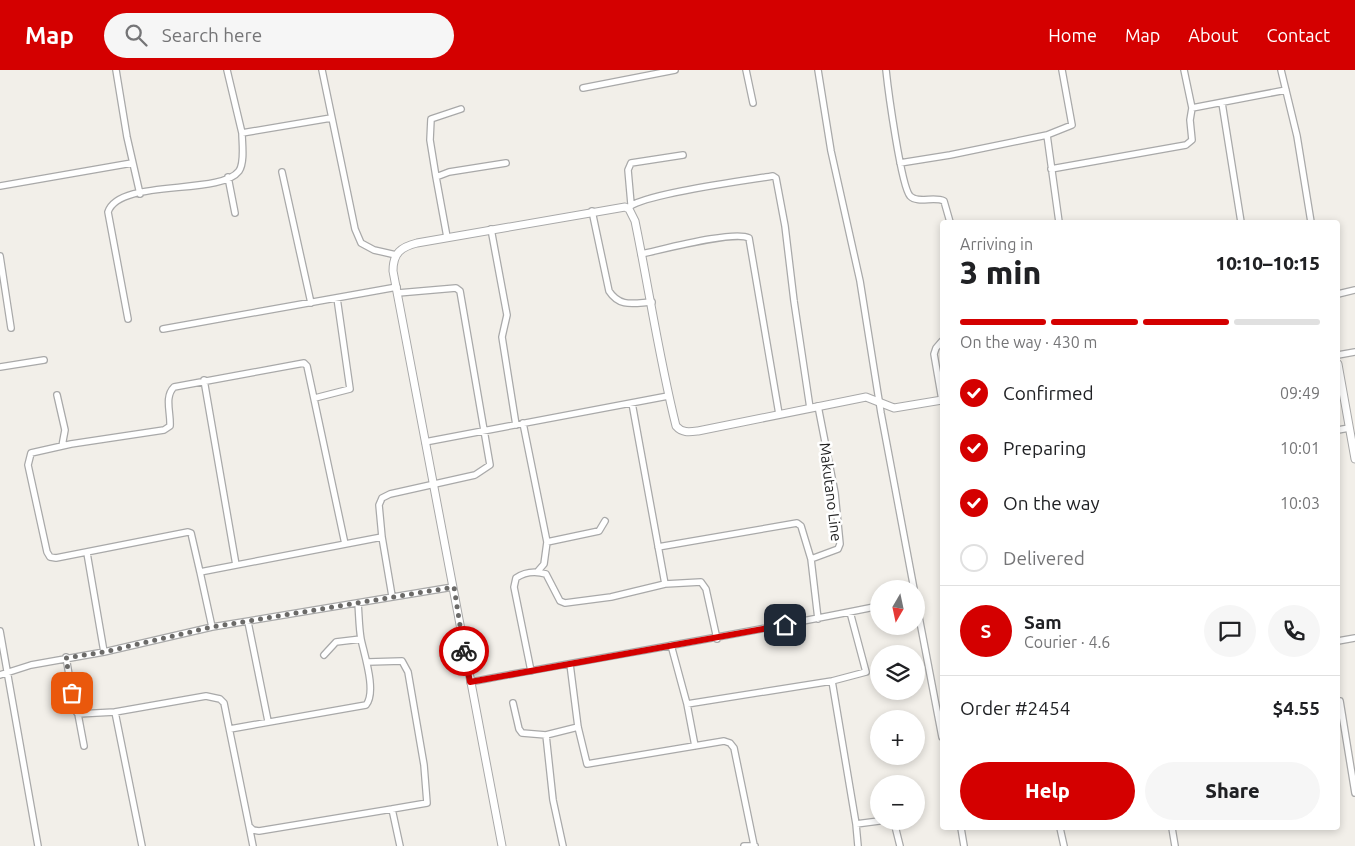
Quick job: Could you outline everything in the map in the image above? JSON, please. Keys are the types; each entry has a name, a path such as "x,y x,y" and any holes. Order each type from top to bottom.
{"street":[{"path":"116,70 132,163 140,194"},
{"path":"128,319 108,212 112,204 140,194 228,178 239,171 242,164 242,133 227,70"},
{"path":"322,70 355,229 360,244 374,250 396,255"},
{"path":"583,88 675,70"},
{"path":"746,70 753,103"},
{"path":"818,70 831,151 852,239 912,580"},
{"path":"886,70 900,163 911,197 915,199 938,198 944,201 949,220"},
{"path":"900,163 1047,135 1072,125 1062,70"},
{"path":"1051,169 1186,145 1192,140 1190,120 1192,108 1184,70"},
{"path":"1281,70 1297,136 1311,220"},
{"path":"1192,108 1286,90"},
{"path":"1222,103 1241,220"},
{"path":"447,237 430,140 431,118 461,109"},
{"path":"242,133 331,118"},
{"path":"1047,135 1059,220"},
{"path":"683,155 631,163 628,170 630,206 642,254 668,396 676,426 689,432 866,397 900,408 940,400"},
{"path":"436,177 457,170 506,162"},
{"path":"0,186 132,163"},
{"path":"282,172 311,303"},
{"path":"502,846 393,271 396,255 402,247 447,237 617,206 630,206 715,185 773,176 776,178 785,226 810,408"},
{"path":"228,178 235,212"},
{"path":"592,211 609,290 615,300 622,303 652,302"},
{"path":"491,229 507,315 502,337 516,425"},
{"path":"642,254 716,238 744,235 749,238 779,414"},
{"path":"0,256 11,328"},
{"path":"163,329 337,298 397,290 459,289 483,431 490,458 488,468 475,475 434,486 390,494 382,498 379,505 382,537 392,596"},
{"path":"1340,294 1355,290"},
{"path":"316,398 350,389 337,298"},
{"path":"940,342 934,354 940,388"},
{"path":"1340,355 1355,352"},
{"path":"0,367 44,360"},
{"path":"212,627 190,532 87,553 52,558 47,552 43,539 28,465 29,456 34,451 169,428 171,423 168,404 171,390 179,385 304,363 307,366 316,398 345,544"},
{"path":"1340,376 1355,459"},
{"path":"204,380 236,565"},
{"path":"57,395 65,430 62,446"},
{"path":"425,442 668,396"},
{"path":"632,403 665,584"},
{"name":"Makutano Line","path":"811,559 838,549 840,544 835,493 818,406"},
{"path":"523,424 547,542 544,564 538,571"},
{"path":"1340,430 1349,428"},
{"path":"547,542 599,531 605,521"},
{"path":"658,547 797,523 801,526 811,559 818,619"},
{"path":"200,572 382,537"},
{"path":"87,553 104,652"},
{"path":"531,671 514,587 516,578 538,571 546,574 557,597 565,603 610,597 665,584 697,580 703,584 717,639"},
{"path":"3,674 66,658 104,652 212,627 454,587"},
{"path":"230,729 366,705 370,696 368,662 361,639 358,603"},
{"path":"470,682 671,645 717,639 870,608"},
{"path":"687,704 832,682 866,672 850,612"},
{"path":"248,622 268,721"},
{"path":"0,631 3,674 38,846"},
{"path":"923,635 940,714"},
{"path":"1340,642 1355,638"},
{"path":"324,655 336,642 361,639"},
{"path":"671,645 687,704 695,746"},
{"path":"66,658 75,710 78,714 84,746"},
{"path":"249,826 253,830 259,831 427,803 424,765 408,672 402,661 368,662"},
{"path":"570,664 578,727 585,762 589,764 724,741 730,743 734,748 754,845 744,846"},
{"path":"832,682 858,846"},
{"path":"78,714 115,712 206,696 214,697 224,703 253,846"},
{"path":"1340,701 1355,793"},
{"path":"513,704 520,732 526,735 546,734 578,727"},
{"path":"115,712 142,846"},
{"path":"546,734 553,800 563,846"},
{"path":"392,809 400,846"},
{"path":"856,824 870,822"},
{"path":"896,830 900,846"},
{"path":"961,830 964,846"},
{"path":"1060,830 1064,846"},
{"path":"1172,830 1175,846"}],"way so far":[{"path":"72,693 66,658 104,652 212,627 454,587 464,651"}],"route":[{"path":"464,651 470,682 671,645 717,639 785,625"}]}
